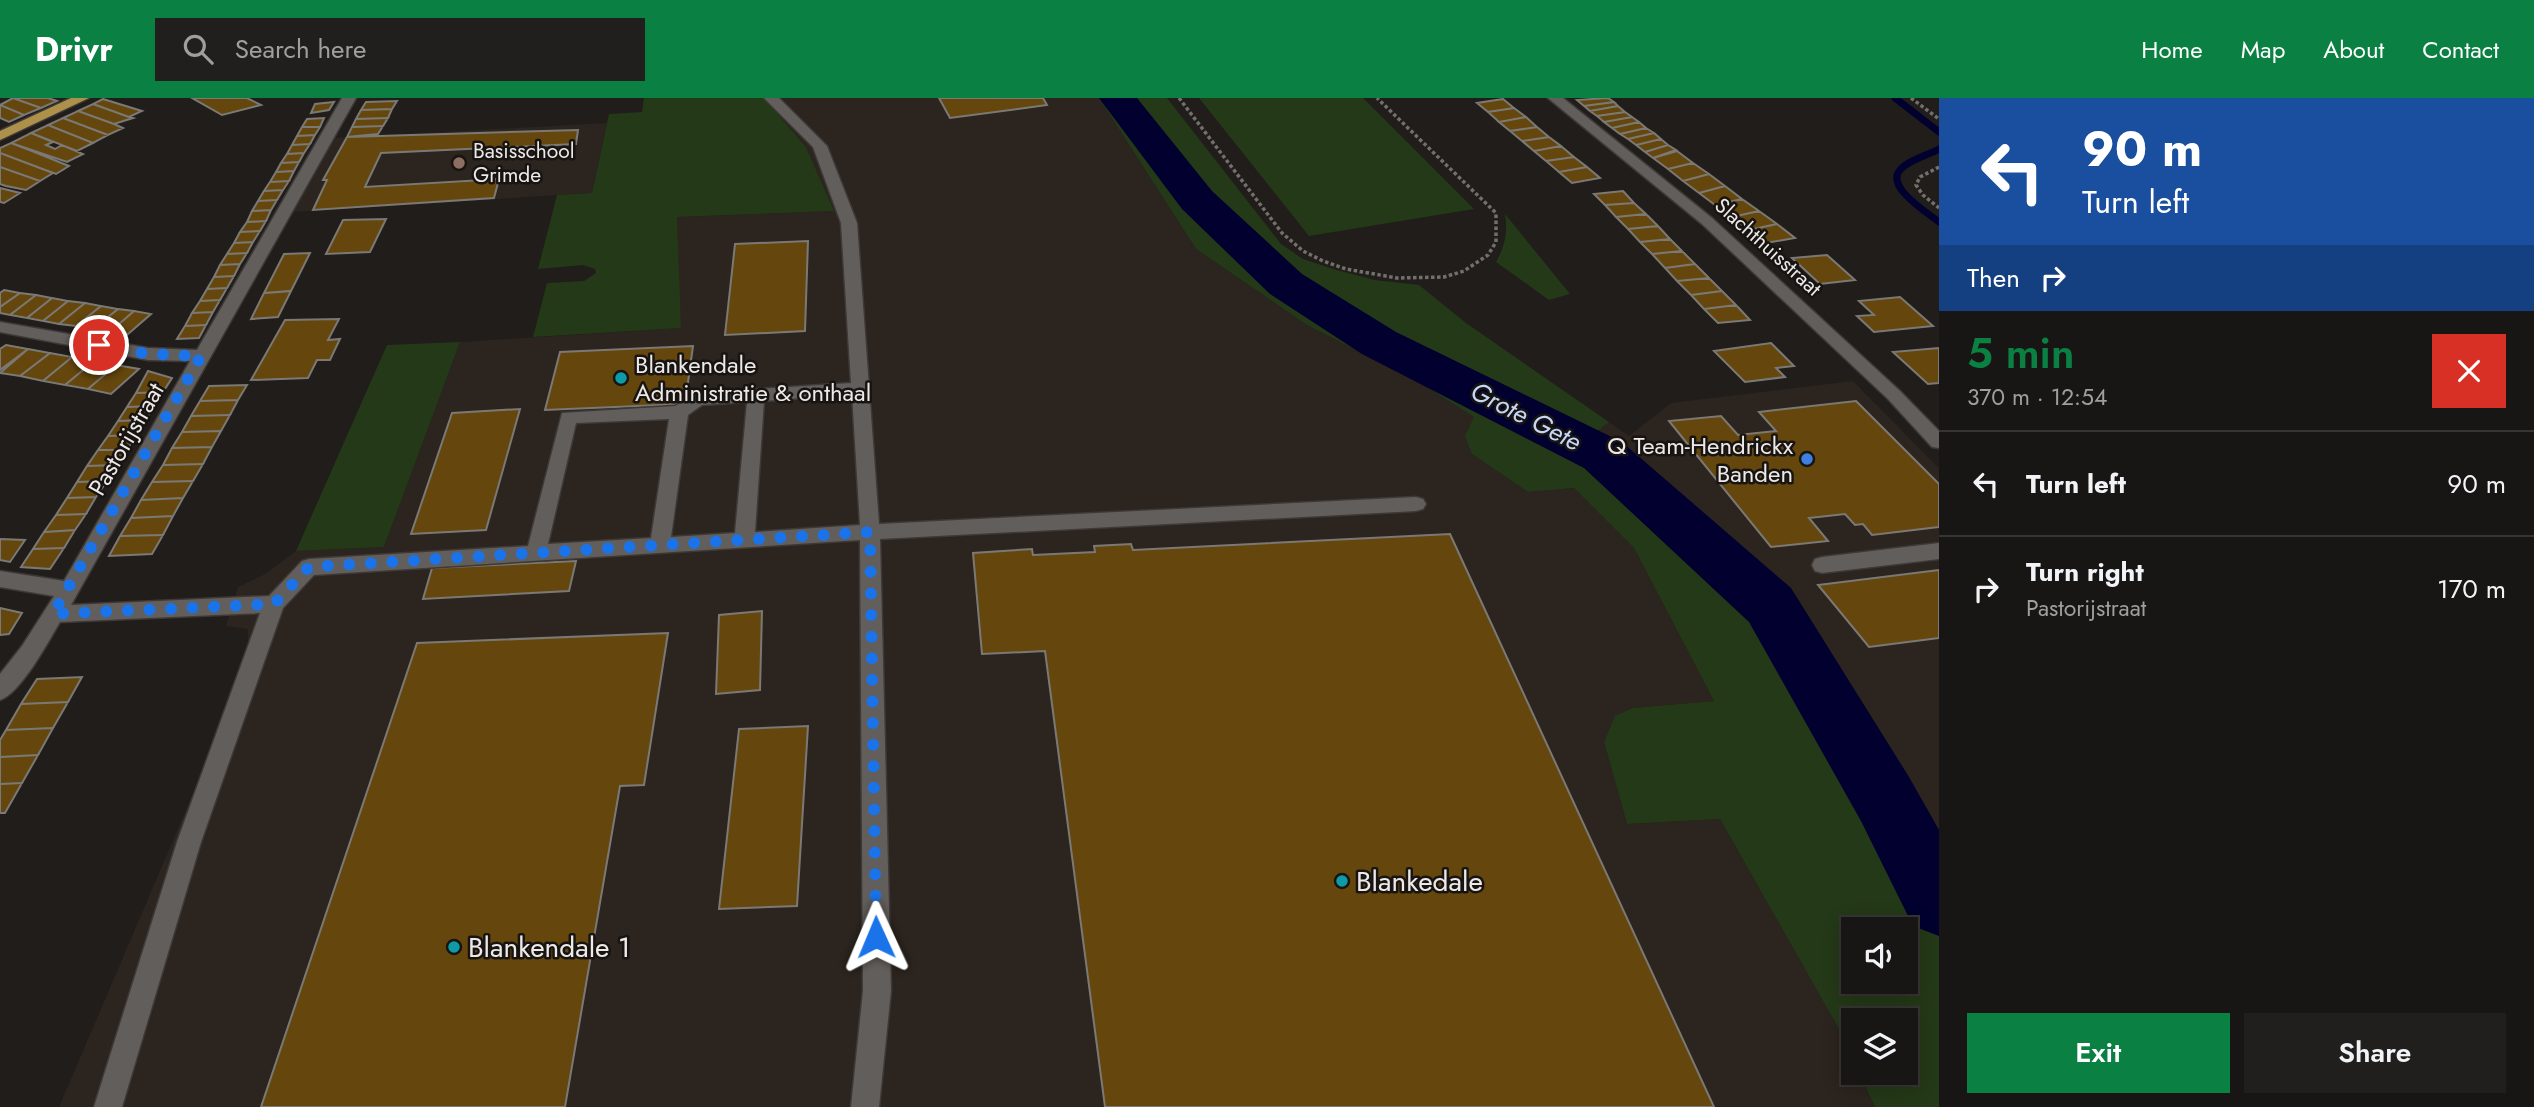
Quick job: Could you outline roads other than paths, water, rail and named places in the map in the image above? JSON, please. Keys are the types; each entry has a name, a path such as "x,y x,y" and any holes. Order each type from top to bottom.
{"main road":[{"path":"0,136 82,98"}],"street":[{"name":"Pastorijstraat","path":"0,691 30,652 69,590 349,98"},
{"path":"771,98 820,146 849,223 858,388 870,532 877,991 864,1107"},
{"name":"Slachthuisstraat","path":"1555,98 1707,221 1894,395 1939,442"},
{"path":"0,327 148,354 201,356"},
{"path":"536,553 568,417 679,412 698,399 858,388"},
{"path":"744,540 756,396"},
{"path":"660,545 679,412"},
{"path":"108,1107 189,842 274,604 309,567 870,532 1416,504"},
{"path":"1822,565 1939,551"},
{"path":"0,579 69,590"},
{"path":"53,614 274,604"}],"waterway":[{"name":"Grote Gete","path":"1118,98 1197,200 1286,284 1379,343 1603,455 1770,605 1885,799 1939,901"},
{"path":"1895,98 1939,132"},
{"path":"1939,149 1908,163 1897,177 1903,192 1939,222"}],"place":[{"name":"Basisschool Grimde","path":"459,163"},
{"name":"Blankendale Administratie & onthaal","path":"621,378"},
{"name":"Q Team-Hendrickx Banden","path":"1807,459"},
{"name":"Blankedale","path":"1342,881"},
{"name":"Blankendale 1","path":"454,947"}]}
